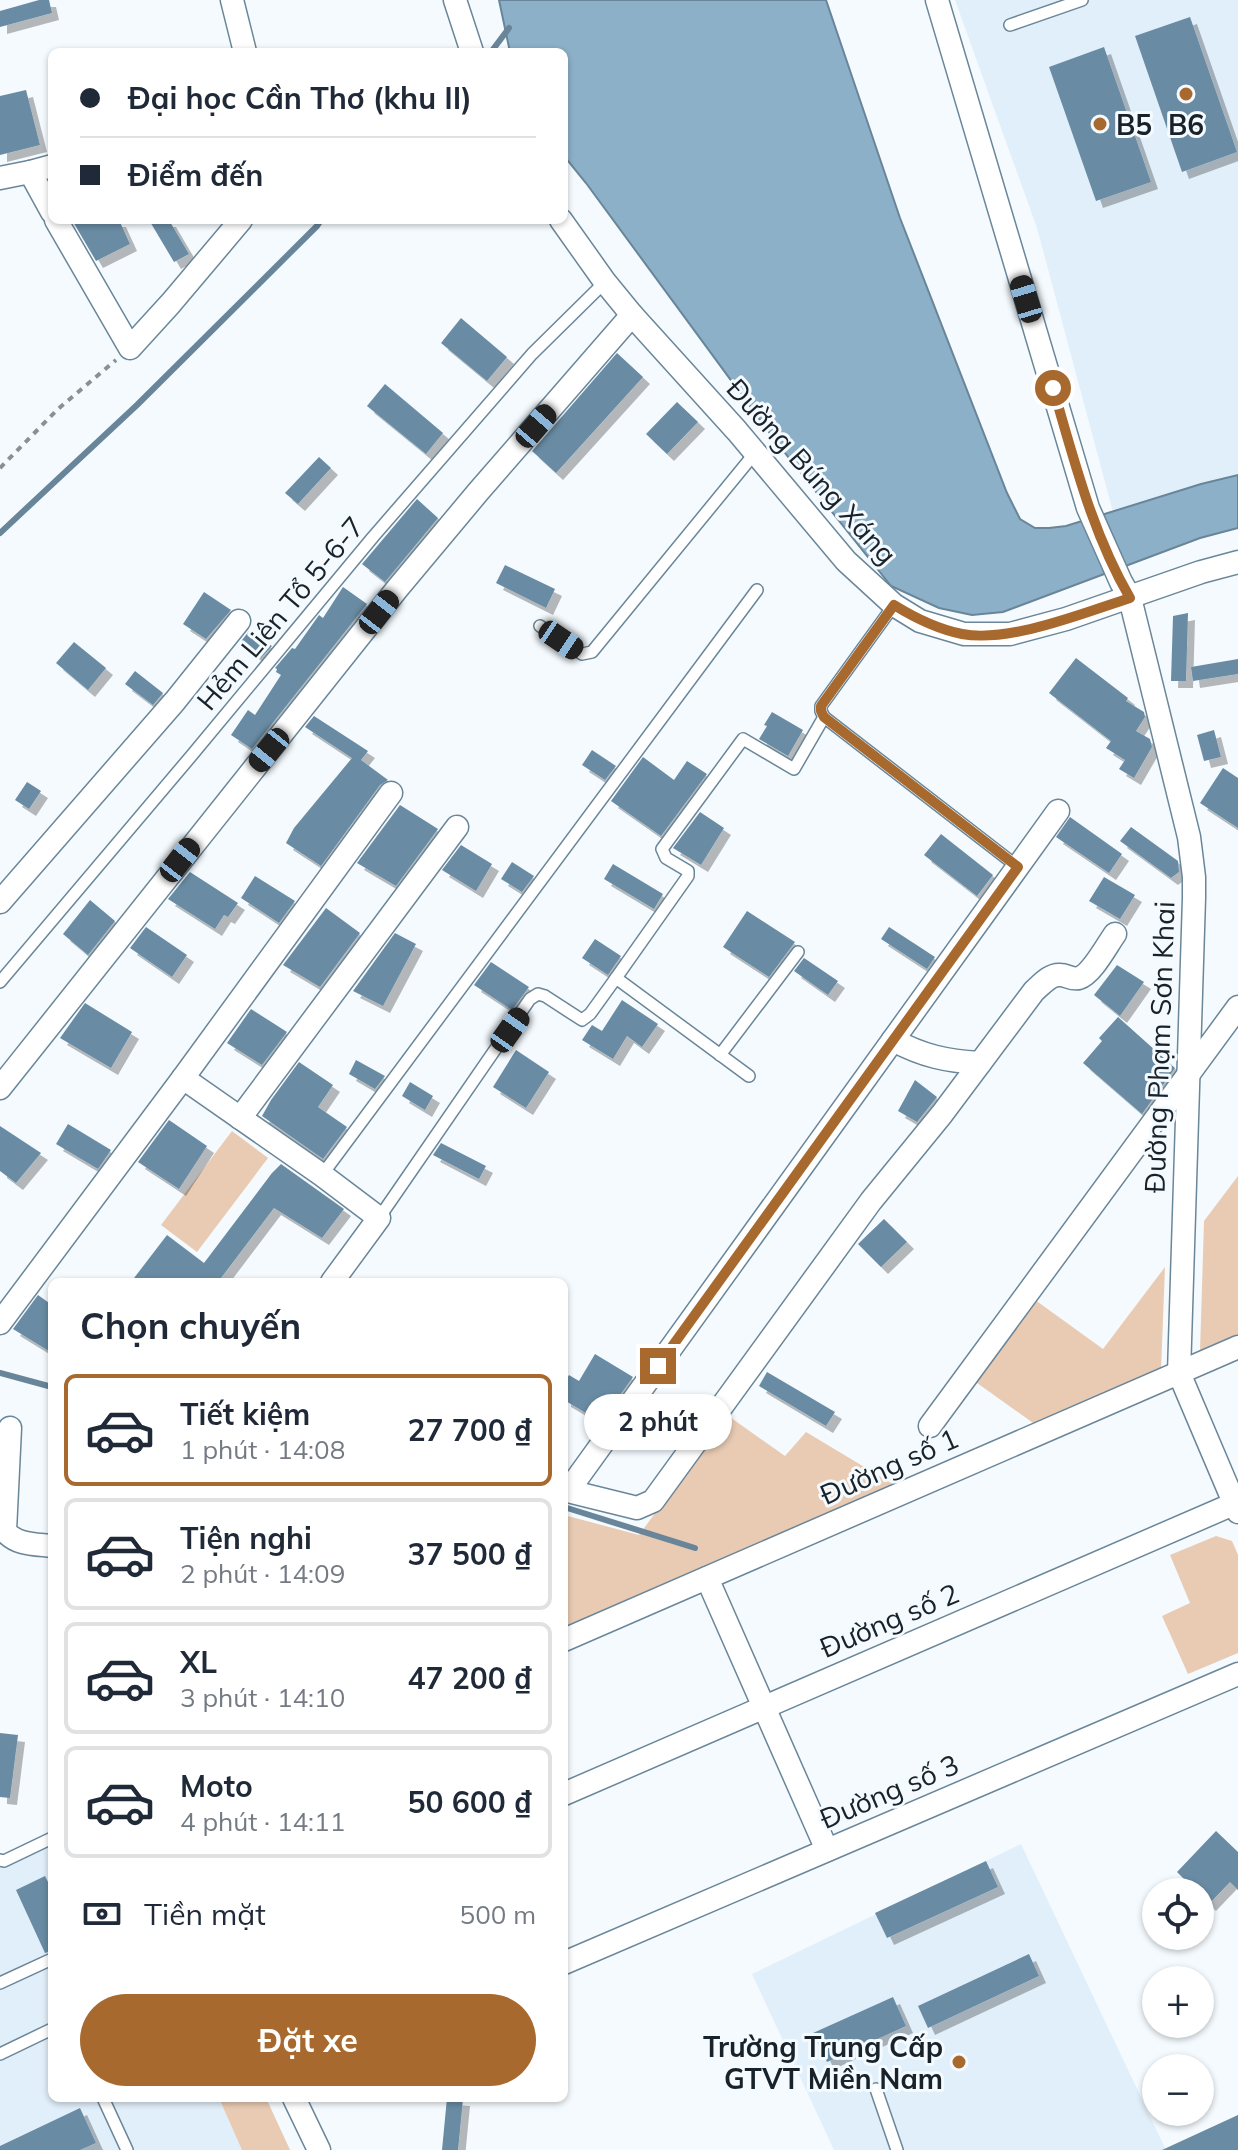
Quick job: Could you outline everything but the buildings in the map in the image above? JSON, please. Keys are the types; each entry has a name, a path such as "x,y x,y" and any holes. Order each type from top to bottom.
{"street":[{"path":"232,0 244,48"},
{"path":"455,0 471,48"},
{"name":"Đường Phạm Sơn Khai","path":"937,0 1088,508 1126,590 1192,853 1194,898 1179,1373 1237,1506"},
{"path":"0,178 48,167"},
{"path":"30,172 48,205"},
{"path":"58,224 130,348 238,224"},
{"name":"Đường Búng Xáng","path":"564,224 632,315 846,561 894,605 920,621 964,634 1010,634 1066,619 1126,590 1201,572 1237,567"},
{"path":"0,1088 397,589 632,315"},
{"path":"0,902 175,701 239,621"},
{"path":"0,1323 391,793"},
{"path":"568,1488 1058,811"},
{"path":"240,1118 457,827"},
{"path":"568,1491 637,1508 653,1501 871,1201 942,1114 1034,991 1052,976 1082,977 1115,934"},
{"path":"930,1426 1238,1007"},
{"path":"893,1040 937,1059 980,1063"},
{"path":"183,1078 379,1218 335,1278"},
{"name":"Đường số 1","path":"568,1638 1238,1347"},
{"path":"10,1428 5,1531 21,1543 48,1546"},
{"name":"Đường số 2","path":"568,1792 1237,1506"},
{"path":"707,1578 827,1850"},
{"name":"Đường số 3","path":"568,1961 1238,1674"},
{"path":"296,2102 319,2150"}],"lane":[{"path":"1010,25 1082,0"},
{"name":"Hẻm Liên Tổ 5-6-7","path":"0,982 373,537 532,354 605,282"},
{"path":"540,626 582,654 592,652 755,453"},
{"path":"322,1175 757,590"},
{"path":"894,605 821,706 821,711 824,717 1018,867"},
{"path":"379,1218 530,999 538,994 545,996 582,1020 590,1014 688,876 688,871 666,858 662,849 743,739 794,769 824,717"},
{"path":"720,1055 798,952"},
{"path":"616,978 749,1076"},
{"path":"0,1860 4,1861 48,1840"},
{"path":"0,1983 48,1961"},
{"path":"0,2054 48,2031"},
{"path":"876,2089 897,2150"},
{"path":"105,2102 127,2150"}],"path":[{"path":"0,468 58,409 130,348"}],"shaded area":[{"path":"955,0 1238,0 1238,475 1113,512 1037,228"},
{"path":"232,1131 268,1158 197,1252 161,1225"},
{"path":"1238,1176 1238,1336 1200,1352 1204,1221"},
{"path":"1165,1267 1161,1370 1036,1425 970,1378 1031,1297 1103,1349"},
{"path":"727,1415 785,1456 806,1432 896,1486 568,1629 568,1516 639,1535"},
{"path":"1216,1536 1232,1541 1238,1555 1238,1653 1188,1674 1162,1616 1190,1603 1170,1555"},
{"path":"48,1844 48,2102 268,2102 290,2150 0,2150 0,1867"},
{"name":"Trường Trung Cấp GTVT Miền Nam","path":"1021,1844 1142,2099 1142,2126 1155,2126 1166,2150 834,2150 752,1974"},
{"path":"221,2102 268,2102 290,2150 242,2150"}],"water":[{"path":"499,0 826,0 900,218 1007,493 1020,519 1035,528 1066,526 1238,475 1238,528 1200,538 1003,612 972,615 939,608 891,586 777,443 568,161 568,48 509,48"}],"waterway":[{"path":"494,48 509,28"},
{"path":"0,533 137,405 318,224"},
{"path":"0,1373 48,1386"},
{"path":"568,1508 695,1548"}],"place":[{"name":"B6","path":"1186,94"},
{"name":"B5","path":"1100,124"},
{"name":"Trường Trung Cấp GTVT Miền Nam","path":"959,2062"}],"route":[{"path":"658,1366 1018,867 824,717 821,706 894,605 920,621 964,634 1010,634 1130,598 1088,508 1053,388"}]}
